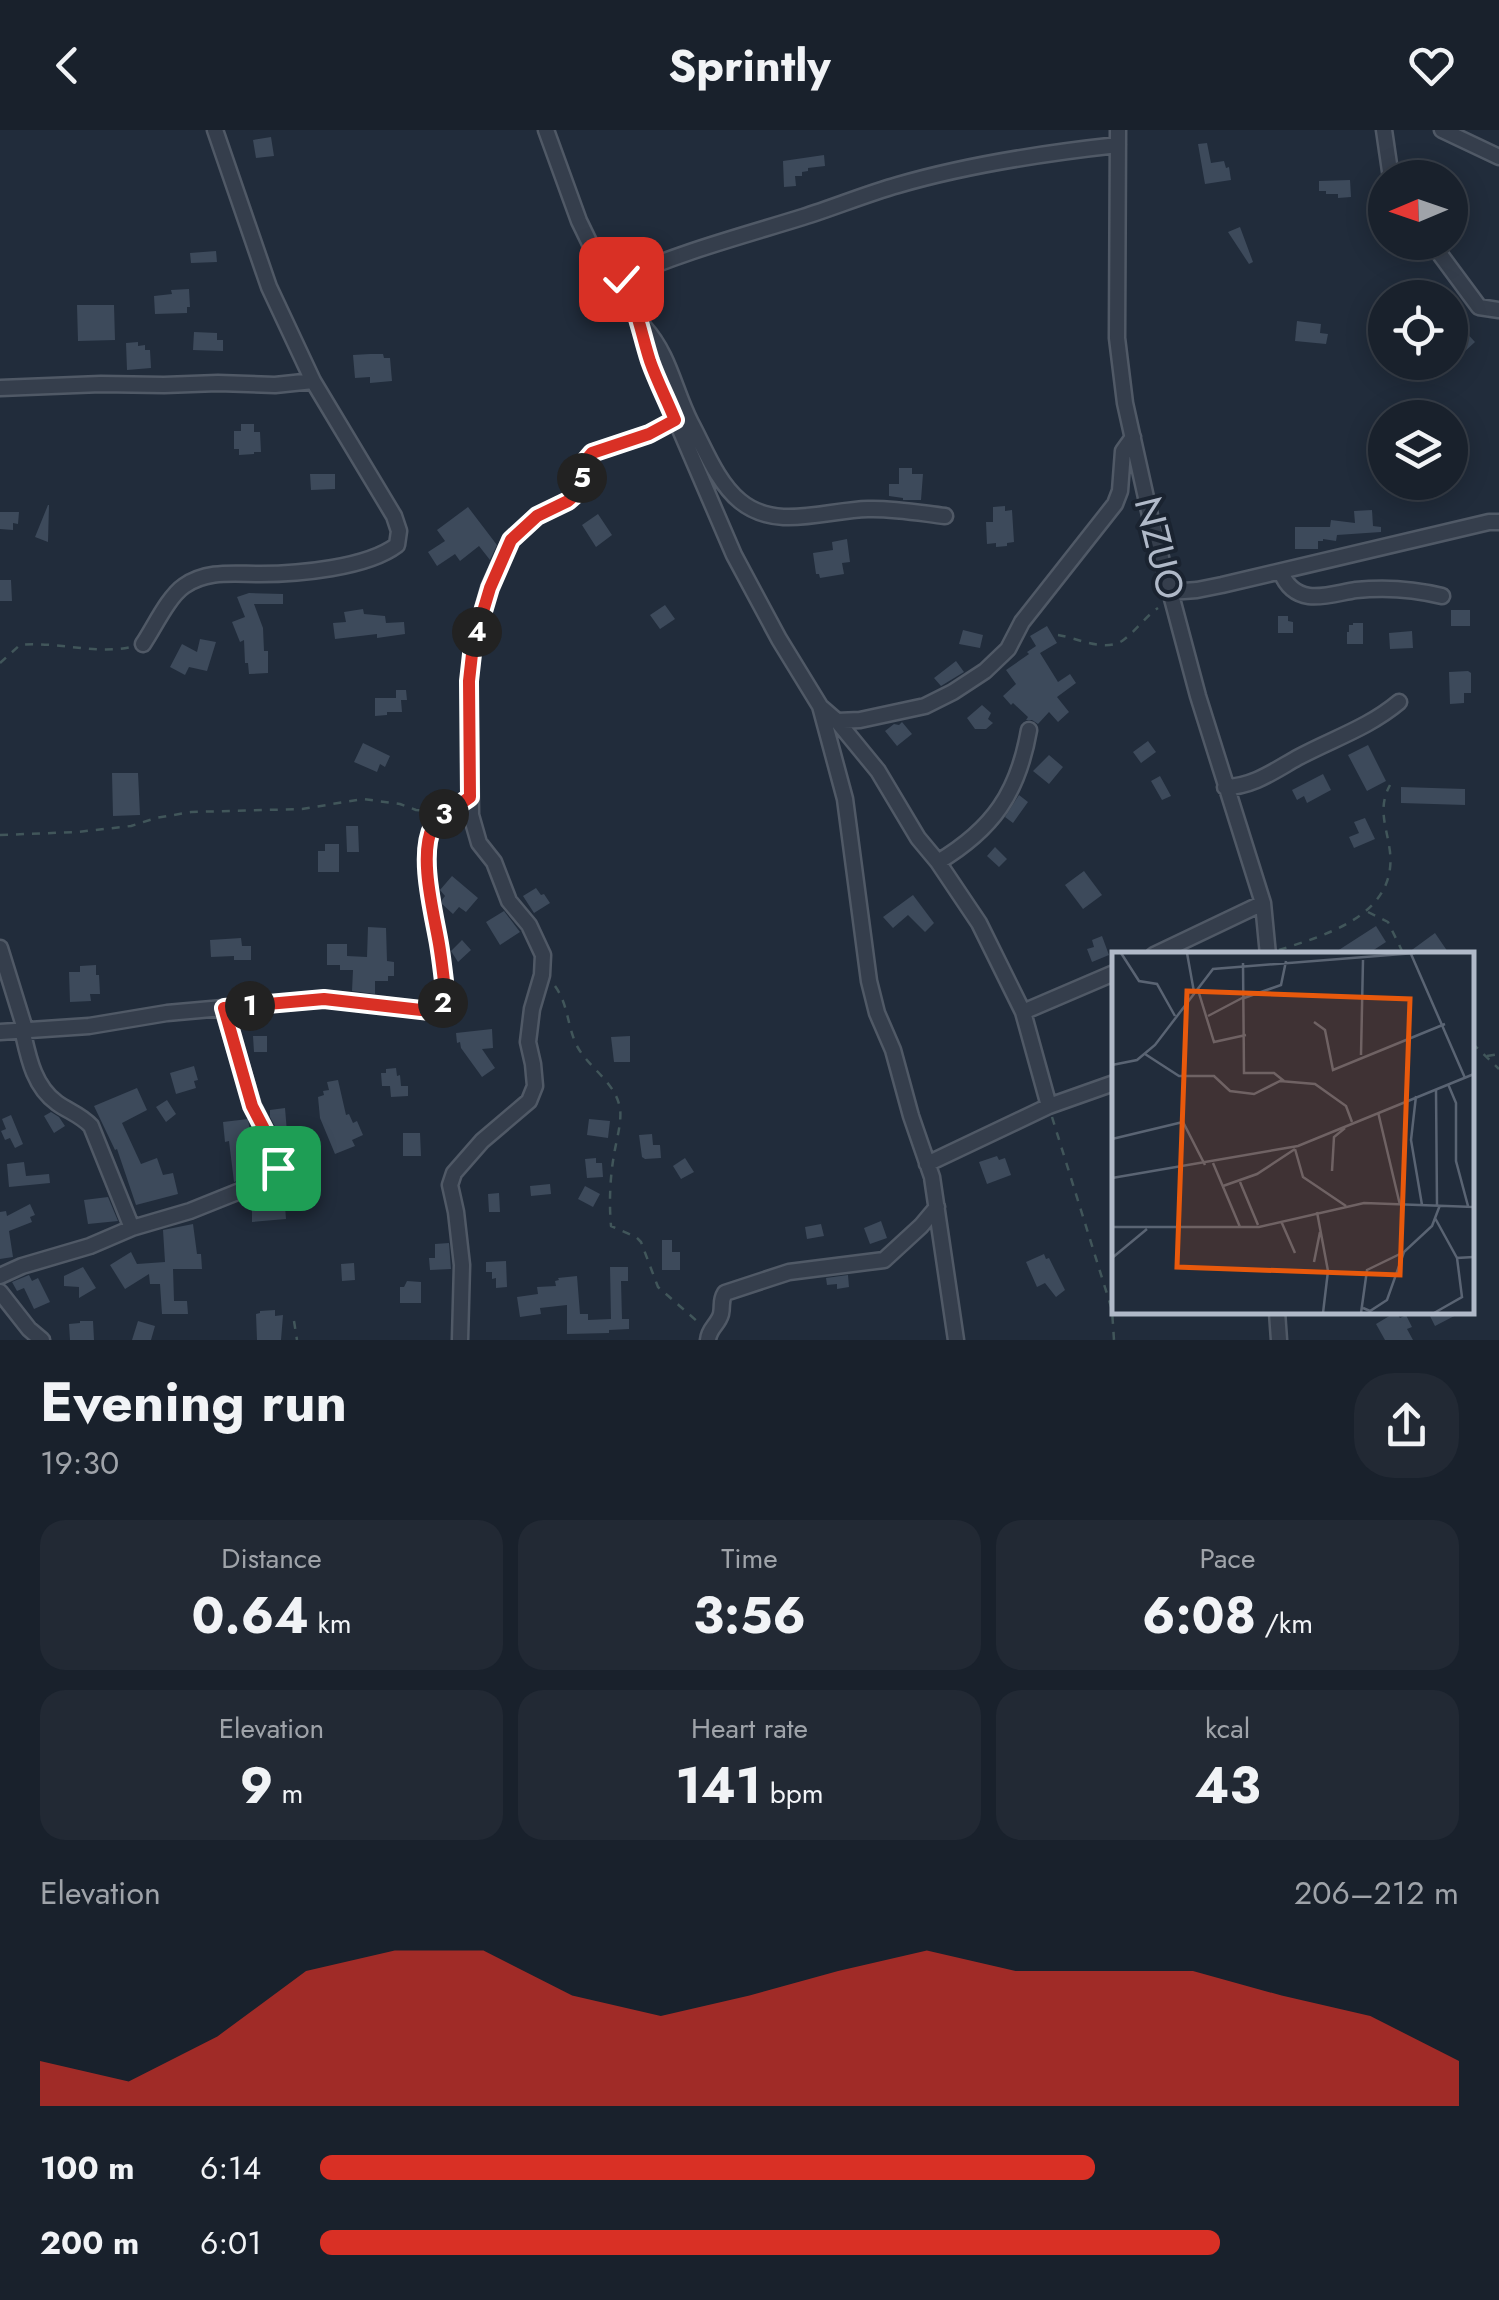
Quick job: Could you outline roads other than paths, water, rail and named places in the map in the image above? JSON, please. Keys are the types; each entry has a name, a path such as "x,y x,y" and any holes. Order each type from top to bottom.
{"street":[{"path":"143,644 176,592 186,584 228,572 262,574 326,569 387,552 397,544 399,531 394,516 313,382 269,288 215,130"},
{"path":"546,130 578,222 594,252 629,292 650,362 734,554 820,706 845,798 868,981 927,1164 956,1340"},
{"path":"1384,130 1388,160"},
{"path":"1442,130 1499,158"},
{"path":"621,279 672,258 898,185 1118,137"},
{"name":"NZUO","path":"1118,137 1116,338 1126,403 1151,520 1198,696 1263,903 1268,952"},
{"path":"1444,260 1479,307 1499,310"},
{"path":"640,322 661,350 688,416 726,487 742,504 774,516 868,509 945,516"},
{"path":"0,388 313,382"},
{"path":"460,1340 462,1266 450,1185 468,1156 529,1101 534,1086 528,1042 543,955 523,916 515,910 494,862 479,843 471,815 469,681 473,645 490,588 511,540 537,516 576,494 586,460 592,453 649,434 675,420"},
{"path":"837,721 924,706 985,672 1008,649 1022,622 1115,504 1120,491 1122,451 1133,437"},
{"path":"1171,595 1499,522"},
{"path":"1282,572 1288,585 1310,596 1394,589 1442,596"},
{"path":"1226,786 1236,787 1278,770 1375,720 1399,702"},
{"path":"820,706 878,772 918,838 979,923 1023,1012 1049,1106"},
{"path":"938,862 962,848 1001,808 1019,771 1028,730"},
{"path":"0,1032 89,1026 167,1012 324,999 430,1011 440,1006 446,999 430,901 427,849 433,826 470,797"},
{"path":"1160,952 1263,903"},
{"path":"0,948 40,1086 91,1126 132,1228"},
{"path":"1023,1012 1112,974"},
{"path":"0,1276 190,1211 270,1179 278,1168 277,1154 252,1106 224,1008"},
{"path":"927,1164 1049,1106 1112,1083"},
{"path":"709,1335 720,1317 721,1297 725,1293 789,1272 884,1260 937,1207"},
{"path":"1,1297 42,1340"},
{"path":"1277,1315 1279,1340"}]}
